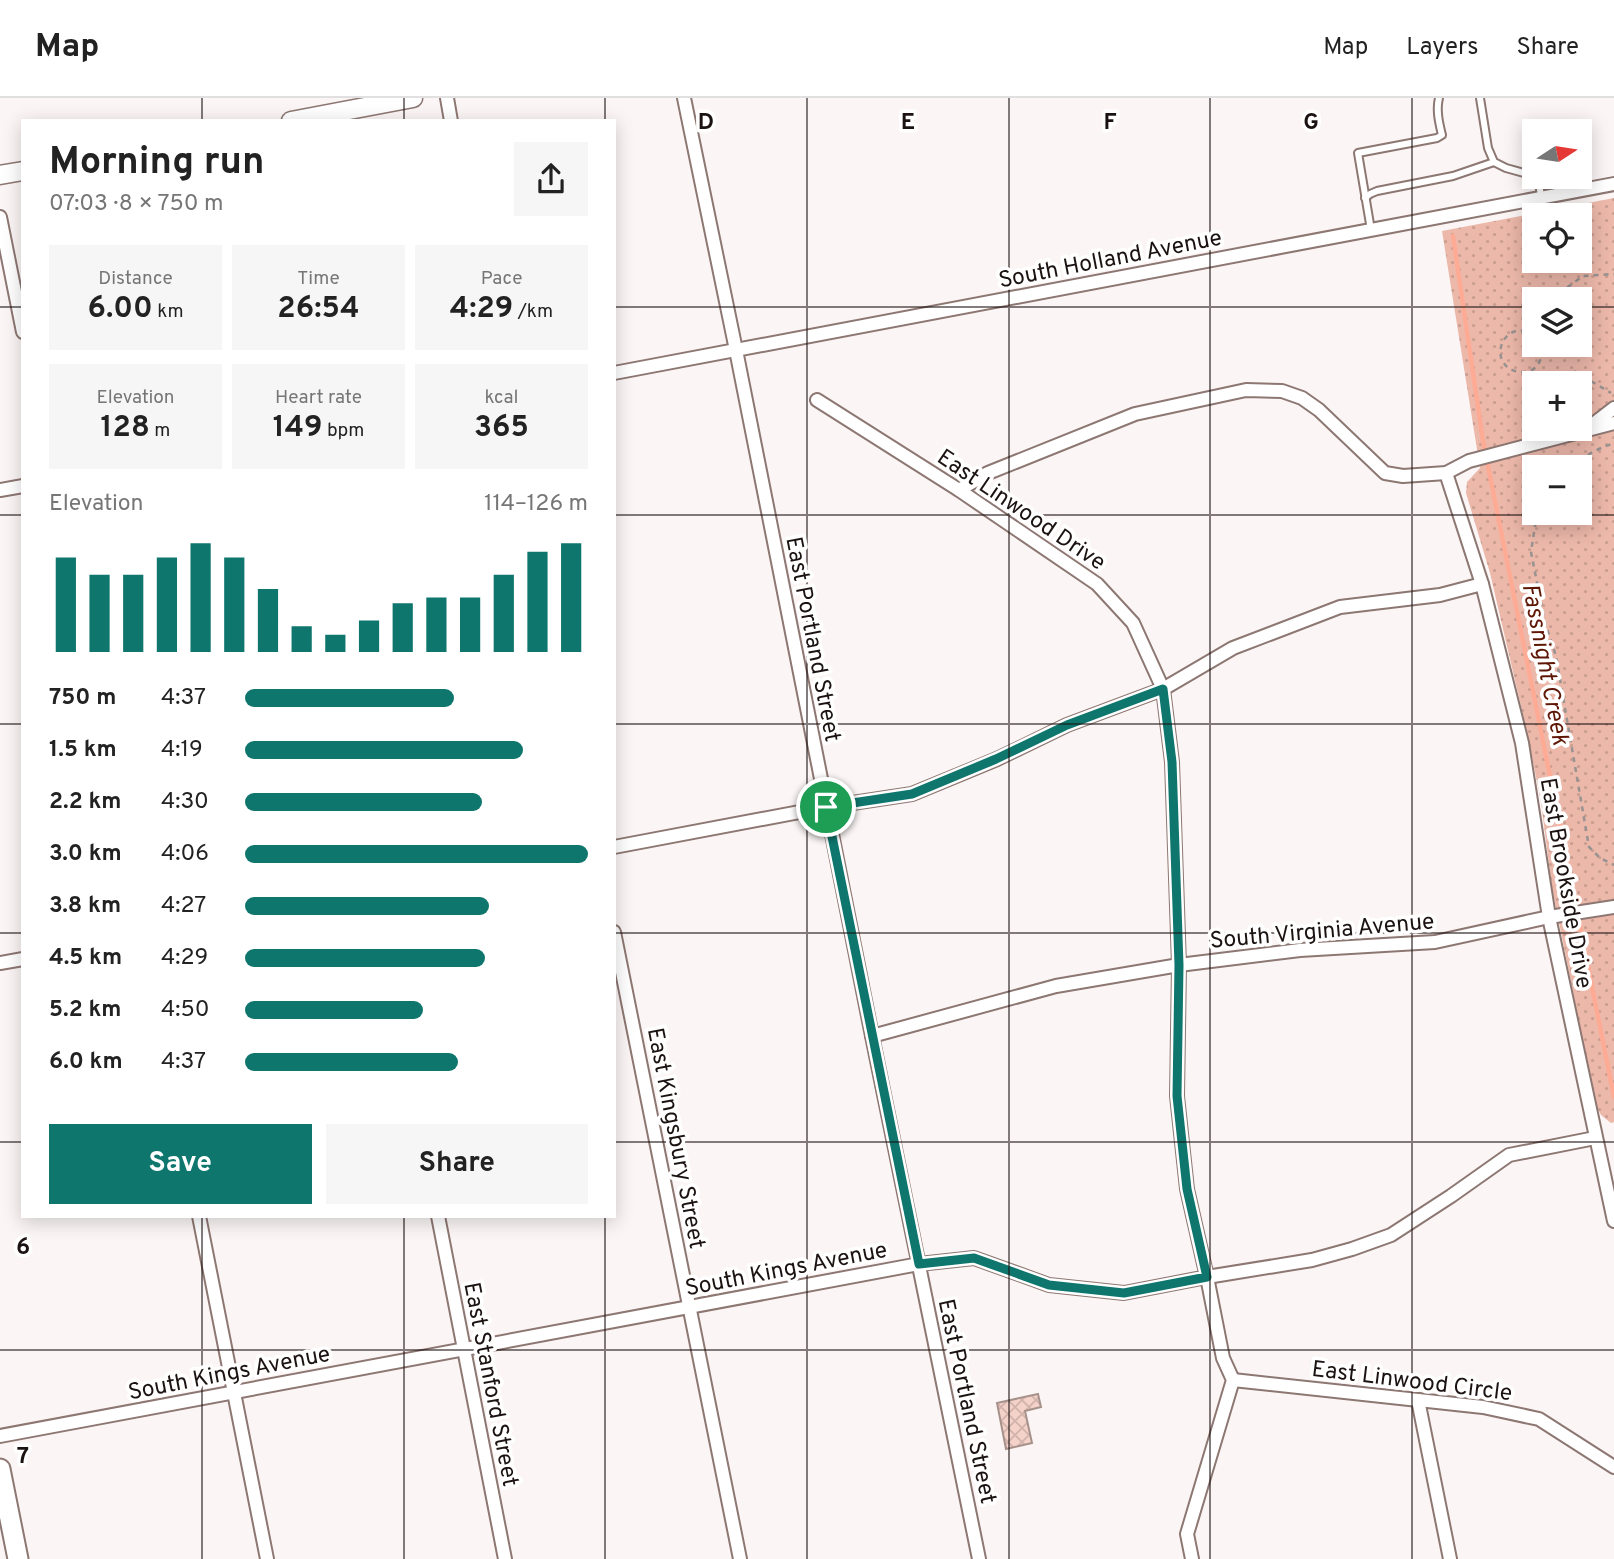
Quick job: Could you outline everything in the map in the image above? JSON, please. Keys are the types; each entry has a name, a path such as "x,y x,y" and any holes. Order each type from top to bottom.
{"main road":[{"path":"302,119 413,98"},
{"path":"0,175 21,171"},
{"path":"0,1469 18,1559"}],"street":[{"path":"447,98 452,119"},
{"name":"East Portland Street","path":"684,98 979,1559"},
{"name":"South Holland Avenue","path":"616,373 1614,184"},
{"path":"0,217 21,322"},
{"path":"959,490 988,473 1135,414 1246,390 1282,391 1302,398 1319,410 1385,473 1402,476 1446,472 1468,461 1543,441"},
{"name":"East Linwood Drive","path":"817,400 959,490 1097,584 1133,623 1163,689 1172,762 1179,965 1177,1096 1187,1189 1223,1358 1233,1380"},
{"path":"1592,426 1614,408"},
{"path":"1592,428 1614,423"},
{"name":"East Brookside Drive","path":"1446,472 1482,584 1522,743 1595,1138 1614,1222"},
{"path":"0,490 21,486"},
{"path":"616,847 826,807 912,794 996,759 1067,725 1163,689 1233,648 1340,607 1440,595 1482,584"},
{"name":"South Virginia Avenue","path":"872,1036 1056,986 1179,965 1300,950 1435,942 1553,916 1614,907"},
{"name":"East Kingsbury Street","path":"616,942 740,1559"},
{"path":"0,963 21,959"},
{"name":"South Kings Avenue","path":"0,1436 919,1264 974,1258 1049,1285 1124,1293 1312,1261 1391,1235 1509,1155 1595,1138"},
{"path":"199,1218 267,1559"},
{"name":"East Stanford Street","path":"438,1218 505,1559"},
{"path":"1192,1559 1187,1534 1233,1380"},
{"name":"East Linwood Circle","path":"1233,1380 1483,1407 1539,1419 1614,1467"},
{"path":"1418,1400 1450,1559"}],"lane":[{"path":"1371,230 1358,153 1442,135 1438,103 1440,98"},
{"path":"1480,98 1488,148 1494,162 1522,172"},
{"path":"1365,198 1377,191 1453,176 1494,162"},
{"path":"1540,189 1541,197"}],"path":[{"path":"1568,287 1583,276 1614,274"},
{"path":"1522,330 1507,335 1501,347 1502,360 1506,366 1518,372 1525,372 1538,365 1541,357"},
{"path":"1592,382 1611,393"},
{"path":"1586,455 1614,443"},
{"path":"1535,525 1531,552 1545,623 1556,656 1590,847 1600,858 1614,865"}],"shaded area":[{"path":"1614,198 1614,1122 1611,1123 1601,1115 1596,1106 1552,888 1541,802 1527,732 1490,573 1466,493 1467,482 1480,468 1442,231 1522,216 1522,273 1592,273 1592,203 1588,203"}],"building":[{"path":"1038,1394 1041,1407 1025,1411 1032,1443 1006,1449 997,1403"}],"waterway":[{"name":"Fassnight Creek","path":"1453,236 1483,441 1614,1097"}],"route":[{"path":"1163,689 1172,762 1179,965 1177,1096 1187,1189 1207,1277 1124,1293 1049,1285 974,1258 919,1264 826,807 912,794 996,759 1067,725 1163,689"}]}
